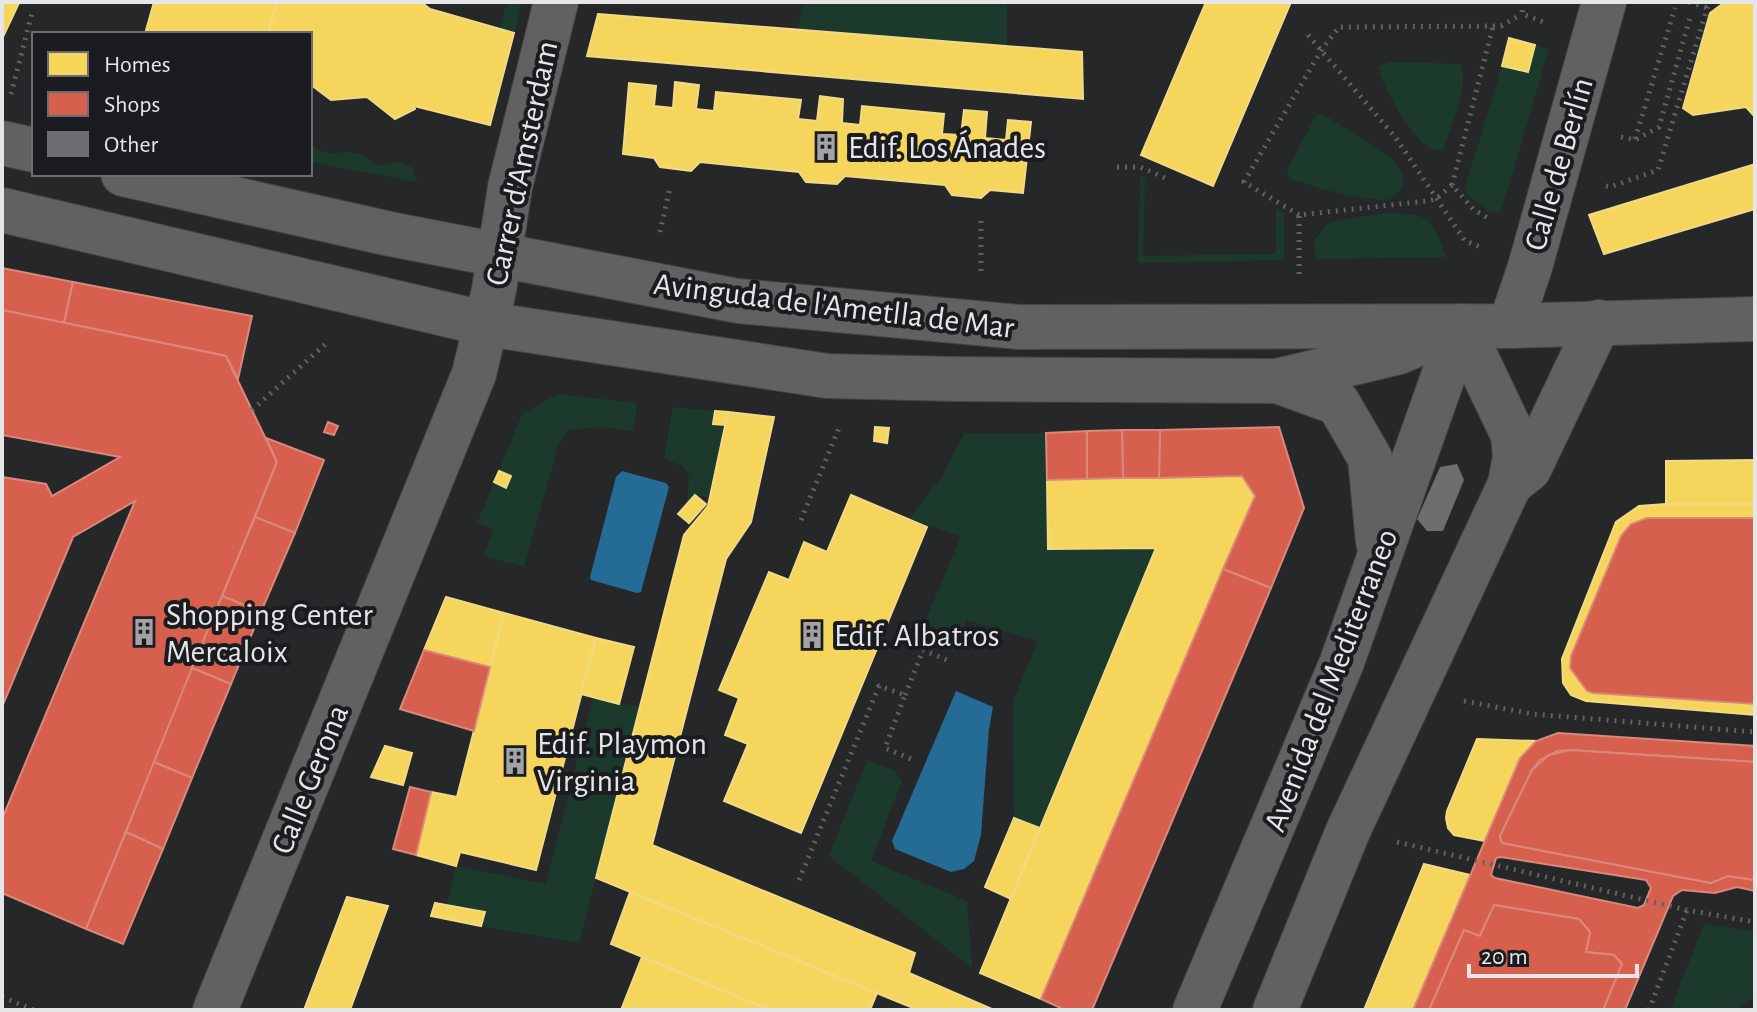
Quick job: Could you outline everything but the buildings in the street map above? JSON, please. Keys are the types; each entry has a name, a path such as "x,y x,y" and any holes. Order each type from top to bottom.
{"street":[{"name":"Carrer d'Amsterdam","path":"487,324 510,187 556,2"},
{"name":"Calle de Berlín","path":"1510,326 1604,2"},
{"path":"2,143 32,150"},
{"name":"Avinguda de l'Ametlla de Mar","path":"131,176 290,214 738,301 1020,327 1510,326 1755,319"},
{"name":"Avinguda de l'Ametlla de Mar","path":"2,210 487,324 791,371 852,377 1277,381 1399,352 1461,326"},
{"path":"1510,484 1529,469 1599,322"},
{"name":"Calle Gerona","path":"215,1010 474,374 487,324"},
{"path":"1275,1010 1348,831 1510,484 1515,457 1513,435 1461,326"},
{"name":"Avenida del Mediterraneo","path":"1195,1010 1342,662 1461,326"},
{"name":"Avinguda de l'Ametlla de Mar","path":"1277,381 1338,403 1370,458 1378,558"},
{"path":"1428,424 1450,405 1475,396 1500,408"}],"path":[{"path":"1523,2 1522,14 1547,23"},
{"path":"1610,187 1658,170 1708,5 1689,2"},
{"path":"1635,140 1675,8"},
{"path":"9,98 33,9"},
{"path":"1569,124 1635,140 1659,127 1691,14"},
{"path":"1493,26 1452,185 1436,199 1408,205 1299,215 1244,182 1322,49 1339,27 1493,26 1501,26 1520,15"},
{"path":"1308,35 1396,138 1465,241"},
{"path":"1117,167 1140,167 1170,180"},
{"path":"1452,185 1473,209 1486,218 1538,235"},
{"path":"1299,215 1299,260"},
{"path":"252,410 378,298"},
{"path":"801,520 840,424 852,377"},
{"path":"911,759 885,748 923,650 947,660"},
{"path":"799,880 879,686 905,695"},
{"path":"1412,690 1532,714 1755,732"},
{"path":"1348,831 1687,910 1755,922"},
{"path":"1649,1010 1687,910"},
{"path":"2,997 34,1010"}],"green space":[{"path":"507,2 522,2 514,33 500,28"},
{"path":"804,2 1007,2 1007,47 797,30"},
{"path":"1535,45 1549,49 1501,212 1490,213 1464,191 1502,66 1528,72"},
{"path":"1390,62 1461,64 1461,94 1443,149 1433,150 1423,143 1398,111 1379,66"},
{"path":"1316,115 1324,115 1391,157 1403,175 1402,189 1389,200 1362,198 1289,178 1287,171"},
{"path":"312,147 329,154 360,154 378,166 401,162 413,168 417,182 312,162"},
{"path":"1140,177 1145,177 1143,256 1276,254 1276,209 1284,213 1284,260 1138,263"},
{"path":"1384,213 1410,214 1426,219 1432,224 1446,257 1316,257 1314,240 1330,222"},
{"path":"557,394 637,403 633,431 600,427 569,430 558,446 524,567 484,556 493,529 477,523 494,482 506,487 511,477 499,471 522,414"},
{"path":"673,407 715,411 713,424 726,425 710,498 695,495 687,504 689,475 682,466 664,459"},
{"path":"964,433 1046,433 1048,549 1156,548 1040,828 1014,818 1013,701 1038,641 967,620 953,652 918,638 961,536 909,519 943,475"},
{"path":"593,697 640,707 579,943 481,926 485,912 447,905 456,866 546,884"},
{"path":"867,760 894,770 902,781 871,861 967,901 972,968 829,856"},
{"path":"1704,924 1755,932 1755,996 1734,1010 1670,1010"}],"water":[{"path":"622,471 666,483 669,487 641,592 637,593 591,580 590,577 616,477"},
{"path":"956,691 993,707 981,835 974,861 964,869 951,872 895,849 892,841"}],"place":[{"name":"Edif. Los Ánades","path":"826,147"},
{"name":"Shopping Center Mercaloix","path":"144,632"},
{"name":"Edif. Albatros","path":"812,635"},
{"name":"Edif. Playmon Virginia","path":"515,761"}]}
